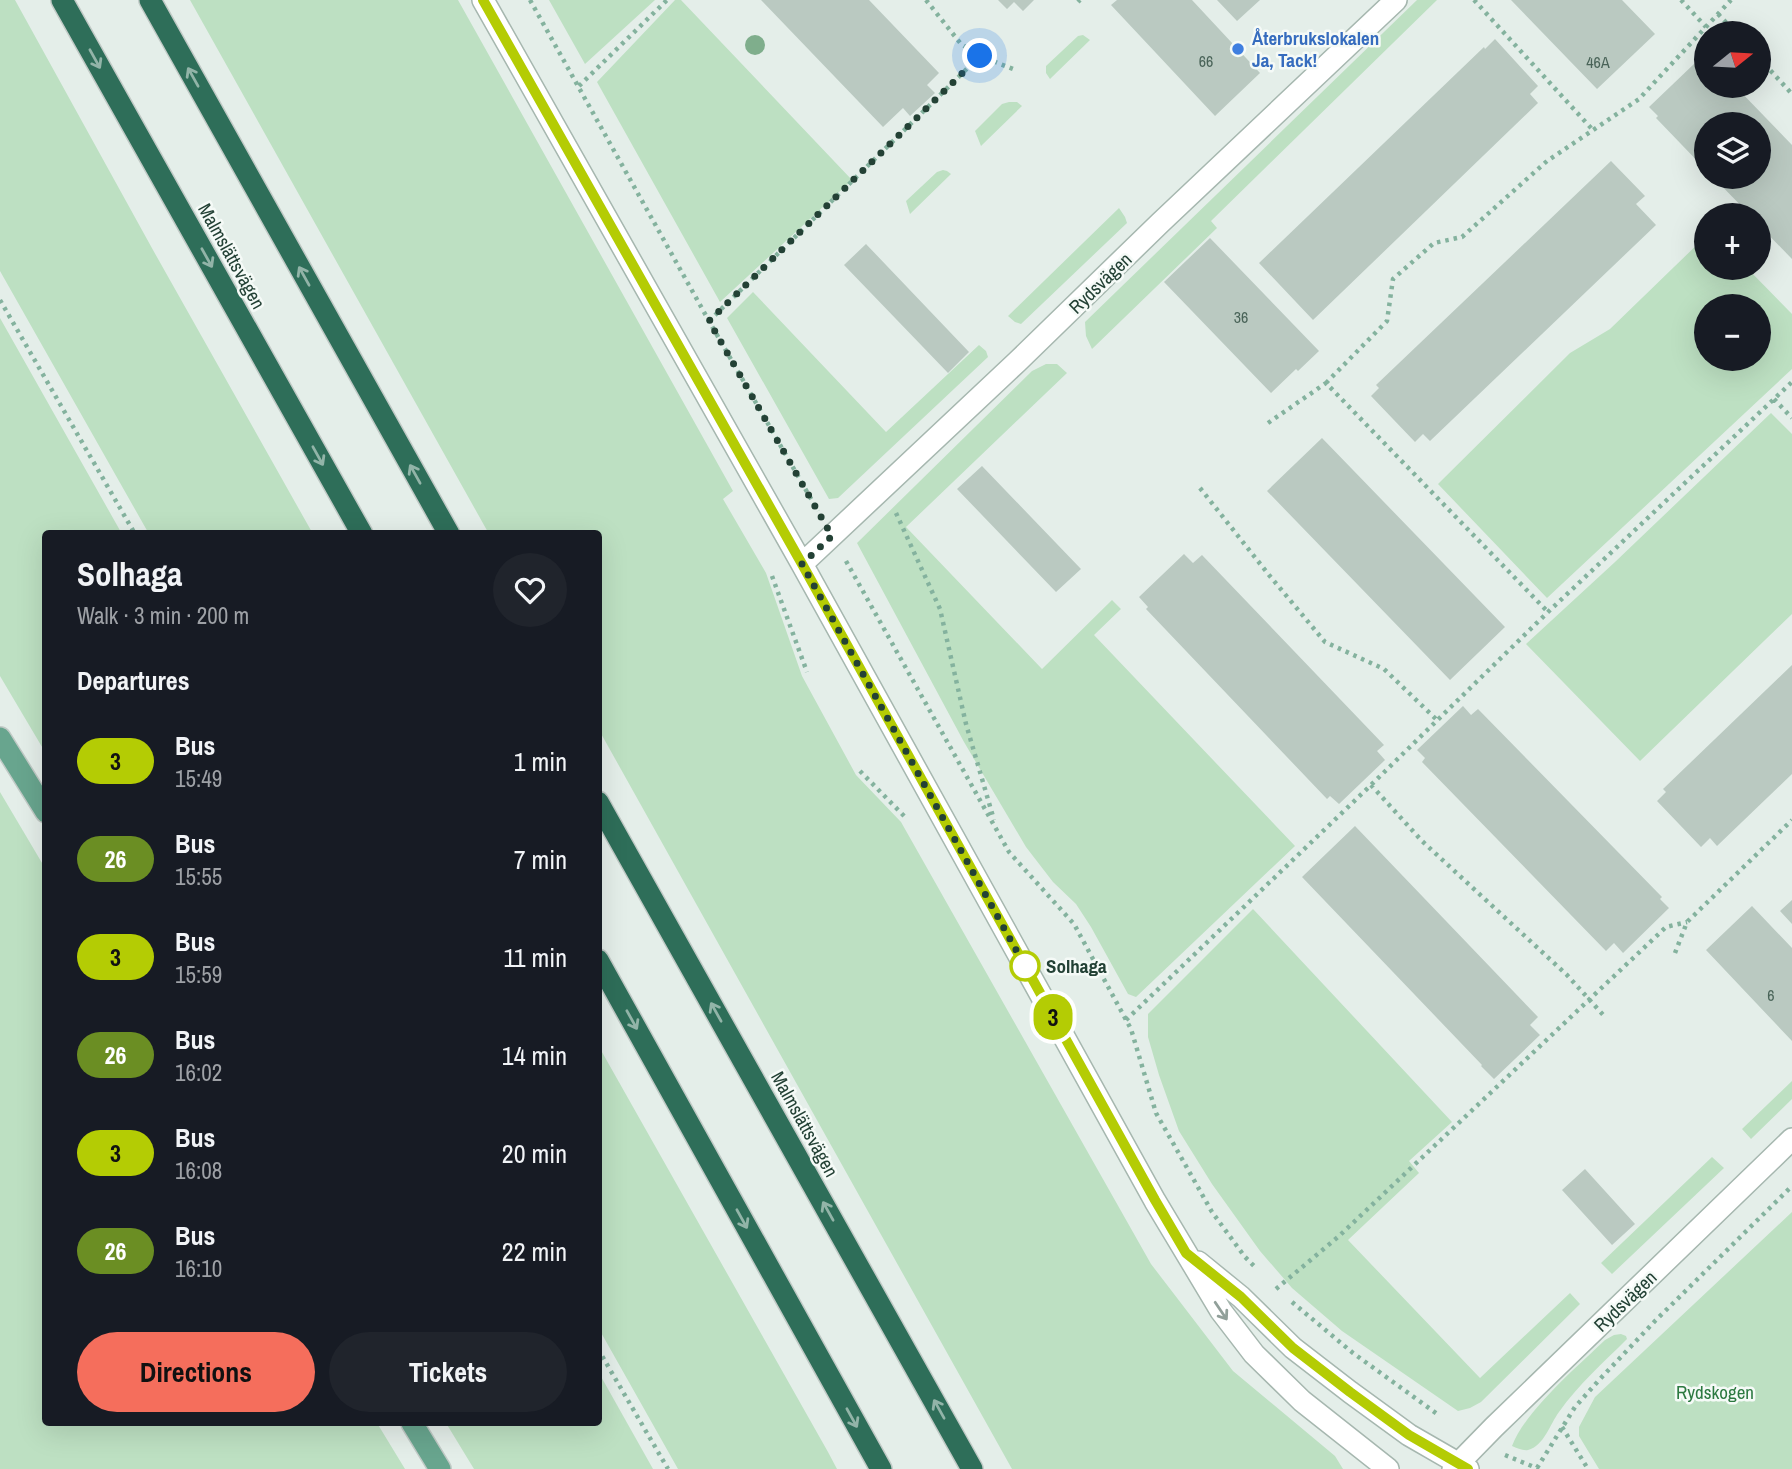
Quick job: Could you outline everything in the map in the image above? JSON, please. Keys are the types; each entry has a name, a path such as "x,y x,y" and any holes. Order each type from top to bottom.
{"highway":[{"name":"Malmslättsvägen","path":"62,0 360,530"},
{"path":"149,0 447,530"},
{"name":"Malmslättsvägen","path":"602,809 972,1469"},
{"path":"602,967 881,1469"}],"main road":[{"path":"0,738 42,806"},
{"path":"414,1426 440,1469"}],"street":[{"name":"Rydsvägen","path":"484,0 802,564 1155,1200 1221,1311 1254,1354 1302,1401 1388,1469"},
{"name":"Rydsvägen","path":"802,564 1396,0"},
{"name":"Rydsvägen","path":"1186,1253 1241,1297 1293,1348 1409,1435 1460,1467 1480,1441 1792,1139"}],"path":[{"path":"530,0 1009,852 1074,924 1131,1029 1156,1113 1212,1212 1245,1257 1261,1273"},
{"path":"579,86 667,0"},
{"path":"926,0 961,44 980,56 1013,69"},
{"path":"1474,0 1592,129"},
{"path":"1681,0 1700,21"},
{"path":"1712,21 1731,0"},
{"path":"1718,14 1725,21"},
{"path":"1268,423 1326,383 1387,321 1393,279 1434,243 1462,237 1547,160 1639,99 1694,40"},
{"path":"709,321 980,56"},
{"path":"1771,71 1792,94"},
{"path":"0,300 133,530"},
{"path":"1126,1020 1548,612 1792,382"},
{"path":"1326,383 1548,612"},
{"path":"1774,399 1792,418"},
{"path":"884,487 940,609 966,724 996,828"},
{"path":"1200,488 1325,642 1384,669 1437,720"},
{"path":"1371,785 1422,841 1567,975 1606,1018"},
{"path":"1675,953 1687,922 1792,820"},
{"path":"1276,1289 1338,1237 1666,927 1687,922"},
{"path":"1536,1468 1575,1407 1600,1379 1792,1186"},
{"path":"1268,1281 1353,1353 1443,1418 1480,1441"},
{"path":"602,1356 668,1469"},
{"path":"1562,1427 1588,1469"}],"green space":[{"path":"0,0 15,0 311,530 147,530 0,271"},
{"path":"190,0 458,0 733,491 723,499 766,573 802,676 856,775 901,822 1151,1264 1233,1371 1335,1456 1343,1469 1012,1469 602,735 602,530 487,530"},
{"path":"549,0 655,0 585,64"},
{"path":"675,0 681,0 852,180 720,302 597,82"},
{"path":"1417,0 1437,0 1211,221 1217,228 1092,349 1086,336 1085,322"},
{"path":"1083,35 1090,40 1050,79 1046,66 1078,36"},
{"path":"1017,102 1022,106 981,146 975,131 1002,104"},
{"path":"943,170 951,174 910,214 906,201 937,172"},
{"path":"1119,208 1127,223 1021,324 1008,316"},
{"path":"1694,248 1694,280 1759,280 1792,314 1792,369 1547,598 1438,484 1570,353 1610,329"},
{"path":"753,292 886,432 979,345 988,357 838,498 829,499 727,318"},
{"path":"0,318 120,530 42,530 42,747 0,676"},
{"path":"1046,364 1057,364 1067,373 906,527 1042,669 1112,600 1121,609 1094,635 1295,846 1136,997 1128,994 1076,904 1053,882 1026,847 964,742 857,543 1032,371"},
{"path":"1771,413 1792,434 1792,614 1640,761 1526,644"},
{"path":"0,792 42,863 42,1426 379,1426 405,1469 0,1469"},
{"path":"1253,909 1452,1122 1409,1161 1419,1173 1348,1240 1480,1378 1570,1293 1580,1304 1481,1402 1470,1408 1458,1411 1342,1331 1292,1288 1260,1251 1212,1184 1179,1131 1148,1037 1148,1014"},
{"path":"602,1052 837,1469 678,1469 602,1334"},
{"path":"1792,1081 1792,1099 1751,1139 1742,1129"},
{"path":"1712,1157 1724,1168 1612,1274 1601,1263"},
{"name":"Rydskogen","path":"1792,1212 1792,1469 1599,1469 1579,1436 1579,1427 1595,1397"},
{"path":"1621,1334 1627,1339 1574,1392 1538,1444 1526,1450 1512,1446 1528,1418 1553,1390 1605,1340"},
{"path":"602,1378 653,1469 474,1469 448,1426 602,1426"}],"building":[{"path":"761,0 869,0 939,73 927,85 935,93 910,116 903,108 883,127"},
{"path":"998,0 1034,0 1023,11 1014,2 1007,9"},
{"path":"1117,0 1192,0 1260,73 1215,116 1111,5"},
{"path":"1217,0 1260,0 1237,21"},
{"path":"1511,0 1622,0 1655,34 1597,89"},
{"path":"1495,39 1538,86 1530,94 1538,103 1313,320 1259,263"},
{"path":"1694,64 1694,98 1747,98 1760,112 1694,112 1694,158 1649,107"},
{"path":"1771,123 1792,145 1792,259 1771,237 1771,203 1738,203 1725,189 1771,189"},
{"path":"1611,161 1645,196 1636,204 1656,225 1430,441 1423,434 1415,442 1371,396 1379,388 1376,385"},
{"path":"1210,238 1319,351 1271,393 1164,282"},
{"path":"866,244 969,352 948,373 844,265"},
{"path":"1322,438 1505,627 1450,680 1267,491"},
{"path":"982,466 1081,569 1056,592 957,489"},
{"path":"1184,554 1193,563 1202,555 1384,745 1377,751 1385,760 1339,804 1330,796 1327,799 1146,609 1148,607 1139,597"},
{"path":"1792,665 1792,774 1717,846 1710,838 1701,847 1657,801 1666,792 1663,789"},
{"path":"1463,706 1471,715 1478,709 1662,897 1660,899 1669,908 1623,953 1614,943 1606,951 1422,762 1425,758 1417,750"},
{"path":"1355,826 1538,1017 1530,1025 1540,1035 1494,1079 1302,877"},
{"path":"1792,900 1792,924 1780,911"},
{"path":"1752,906 1792,948 1792,1041 1706,950"},
{"path":"1585,1169 1635,1224 1612,1245 1562,1190"}],"bus line":[{"name":"3","path":"483,0 802,564 1186,1253 1241,1297 1293,1348 1350,1392 1409,1435 1468,1469"}],"place":[{"name":"Återbrukslokalen Ja, Tack!","path":"1238,49"},
{"name":"Solhaga","path":"1025,966"}],"route":[{"path":"980,56 709,321 832,536 802,564 1025,966"}]}
